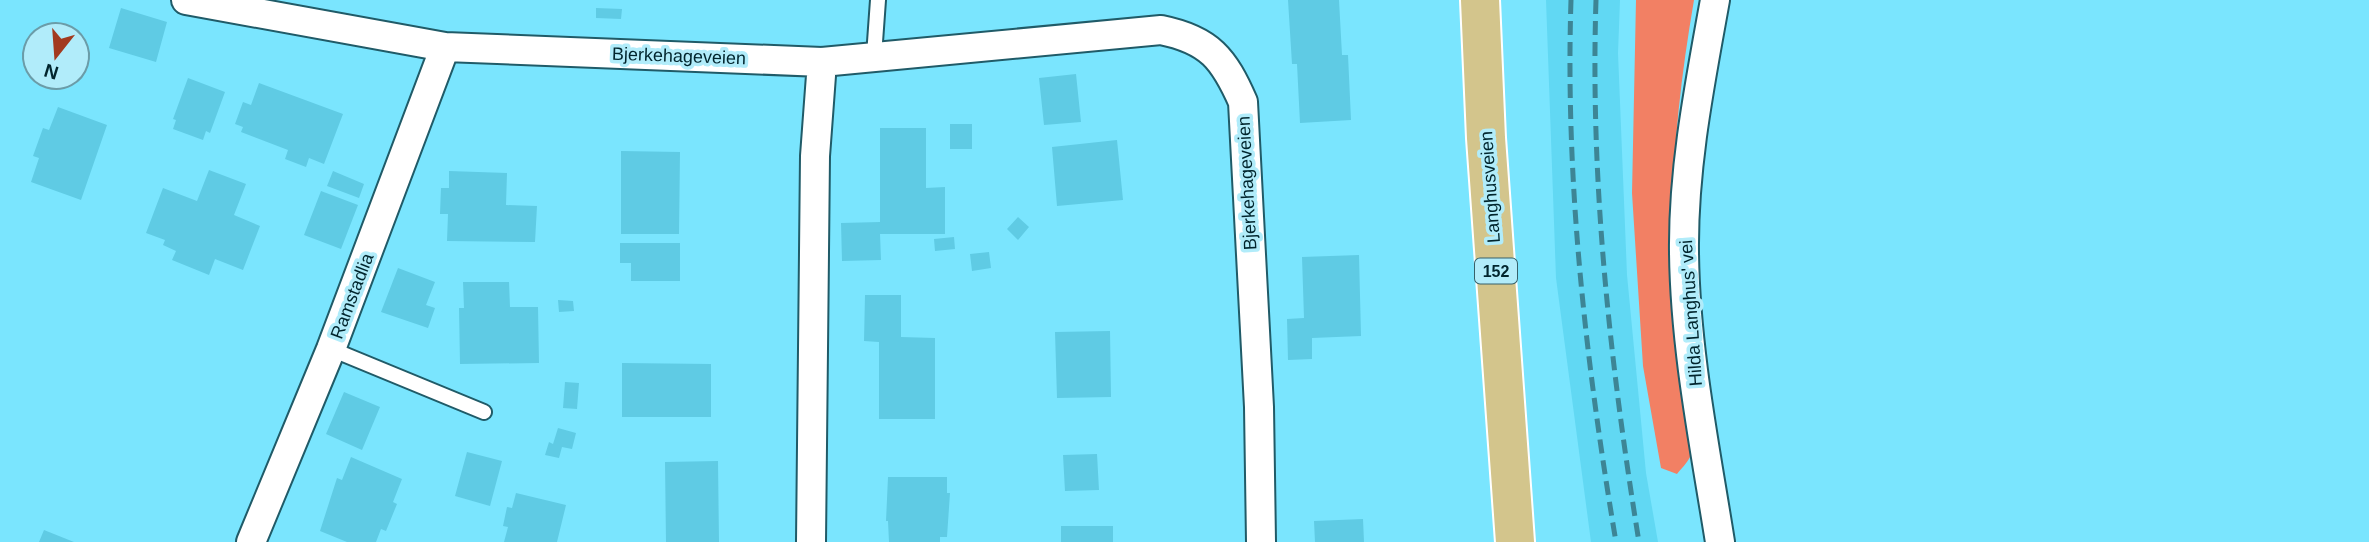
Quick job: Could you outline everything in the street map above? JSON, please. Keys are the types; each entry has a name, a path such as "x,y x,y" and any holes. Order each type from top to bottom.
{"main road":[{"name":"Langhusveien","path":"1480,0 1486,138 1516,542"}],"street":[{"path":"186,0 444,47"},
{"name":"Hilda Langhus' vei","path":"1715,0 1692,129 1684,252 1695,381 1720,542"},
{"name":"Bjerkehageveien","path":"444,47 822,62 1161,30 1186,35 1209,48 1227,66 1243,102 1259,407 1261,542"},
{"name":"Ramstadlia","path":"251,542 331,349 444,47"},
{"path":"811,542 815,156 822,62"}],"lane":[{"path":"874,57 878,0"},
{"path":"331,349 484,412"}],"shaded area":[{"path":"1546,0 1620,0 1618,53 1627,275 1646,473 1658,542 1591,542 1556,278"},
{"path":"1636,0 1694,0 1677,122 1673,243 1679,325 1695,428 1690,457 1677,474 1661,468 1643,366 1632,193"}],"building":[{"path":"1288,0 1339,0 1342,55 1348,55 1351,120 1300,123 1297,64 1292,64"},
{"path":"121,8 167,22 156,62 109,48"},
{"path":"596,8 622,9 621,19 596,18"},
{"path":"1076,74 1081,122 1044,125 1039,78"},
{"path":"188,78 225,92 210,133 206,131 203,140 173,129 176,120 173,119"},
{"path":"259,83 343,114 324,164 309,158 306,167 285,159 288,150 241,132 243,127 235,124 243,102 251,105"},
{"path":"58,107 107,125 81,200 31,182 39,158 33,156 43,128 49,130"},
{"path":"950,124 972,124 972,149 950,149"},
{"path":"880,128 926,128 926,188 945,187 945,234 880,234 881,260 842,261 841,223 880,222"},
{"path":"1117,140 1123,200 1057,206 1052,147"},
{"path":"621,151 680,152 679,234 621,234"},
{"path":"209,170 246,184 234,215 260,226 243,270 215,259 209,275 172,260 176,251 163,245 165,240 146,233 163,188 197,201"},
{"path":"333,171 364,184 359,198 327,186"},
{"path":"449,171 507,173 506,205 537,206 535,242 447,241 448,214 440,214 441,188 449,188"},
{"path":"321,191 358,205 341,249 304,235"},
{"path":"1018,217 1029,227 1018,240 1007,229"},
{"path":"954,237 955,249 935,251 934,239"},
{"path":"620,243 680,243 680,281 631,281 631,263 620,263"},
{"path":"989,252 991,268 972,271 970,254"},
{"path":"1359,255 1361,336 1312,338 1312,359 1288,360 1287,319 1304,318 1302,257"},
{"path":"398,268 435,282 426,305 435,308 428,328 381,312"},
{"path":"463,282 509,282 510,307 538,307 539,363 460,364 459,308 464,308"},
{"path":"865,295 901,295 901,337 935,338 935,419 879,419 879,342 864,341"},
{"path":"558,300 573,301 574,311 559,312"},
{"path":"1110,331 1111,397 1057,398 1055,332"},
{"path":"622,363 711,364 711,417 622,417"},
{"path":"565,382 579,383 577,409 563,408"},
{"path":"344,392 380,407 362,450 326,434"},
{"path":"558,428 576,433 572,449 562,447 559,458 545,455 549,442 553,444"},
{"path":"467,452 502,461 490,506 455,496"},
{"path":"1097,454 1099,490 1065,491 1063,455"},
{"path":"351,457 402,479 393,502 397,504 386,531 381,529 376,542 347,542 320,531 337,478 342,480"},
{"path":"718,461 719,542 666,542 665,462"},
{"path":"888,477 947,477 947,493 950,493 947,537 940,537 940,542 889,542 886,521"},
{"path":"516,493 566,505 557,542 504,542 508,527 503,526 507,507 512,508"},
{"path":"1363,519 1364,542 1315,542 1314,521"},
{"path":"1061,526 1113,526 1113,542 1061,542"},
{"path":"44,530 74,542 39,542"}],"railway":[{"path":"1571,0 1571,136 1580,272 1595,408 1616,542"},
{"path":"1596,0 1596,136 1604,272 1619,408 1639,542"}]}
